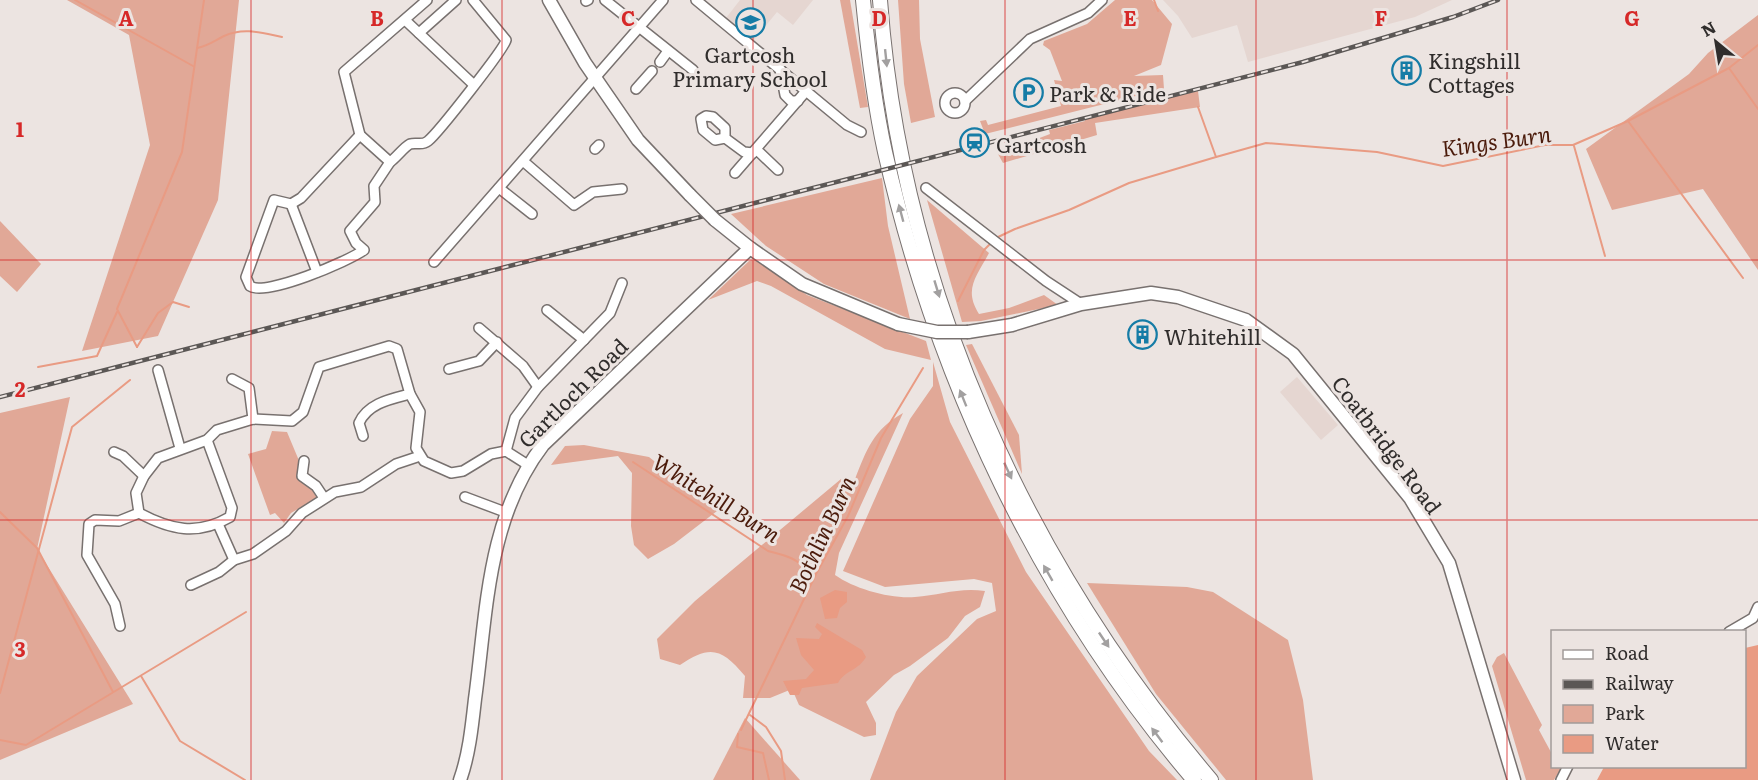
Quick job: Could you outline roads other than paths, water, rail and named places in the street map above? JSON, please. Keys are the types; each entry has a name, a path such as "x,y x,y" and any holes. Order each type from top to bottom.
{"highway":[{"path":"862,0 870,65 885,152 926,297 969,414 1005,494 1058,590 1117,682 1194,780"},
{"path":"881,0 886,66 901,149 920,232 938,294 980,410 1017,489 1074,593 1128,675 1211,780"}],"main road":[{"name":"Coatbridge Road","path":"549,0 596,79 638,140 715,220 750,248 802,284 866,313 898,324 937,332 968,332 1012,325 1081,304 1151,292 1178,297 1246,320 1293,354 1410,498 1449,563 1514,780"},
{"name":"Gartloch Road","path":"460,780 471,733 495,546 505,512 528,465 543,446 750,248"}],"street":[{"path":"390,162 360,135 344,72 427,0"},
{"path":"419,33 456,0"},
{"path":"360,135 306,193 291,204 274,200 248,271 247,282 254,289 316,272 353,258 364,250 356,243 350,231 375,202 374,186 390,162 410,144 428,141 472,91 474,85 502,50 506,40 473,0"},
{"path":"605,0 693,70"},
{"path":"434,262 663,0"},
{"path":"696,0 847,125 861,132"},
{"path":"965,101 1030,39 1088,13 1102,0"},
{"path":"405,20 474,85"},
{"path":"660,62 668,51"},
{"path":"779,68 785,95 791,101 798,101"},
{"path":"636,89 652,71"},
{"path":"735,173 807,90"},
{"path":"725,138 744,152 755,151 778,170"},
{"path":"523,161 574,205 593,192 608,188 622,189"},
{"path":"499,188 532,214"},
{"path":"926,188 1046,281 1081,304"},
{"path":"291,204 316,272"},
{"path":"506,451 515,418 538,387 610,313 622,283"},
{"path":"547,310 584,340"},
{"path":"479,328 524,366 538,387"},
{"path":"449,369 479,361 497,342"},
{"path":"139,513 136,494 144,476 158,458 180,448 207,440 217,430 253,419 292,421 303,412 319,367 389,346 397,350 410,394 420,412 416,448 430,466 451,473 463,471 491,454 506,451 528,465"},
{"path":"159,370 180,448"},
{"path":"232,379 249,388 253,419"},
{"path":"363,435 359,423 373,407 381,402 410,394"},
{"path":"120,626 115,604 87,555 89,524 95,519 119,521 139,513 180,530 218,524 230,517 232,508 207,440"},
{"path":"114,452 123,456 144,476"},
{"path":"191,585 219,572 234,560 253,554 286,531 302,513 324,498 335,492 361,487 396,464 420,456"},
{"path":"304,461 302,476 316,486 324,498"},
{"path":"465,497 505,512"},
{"path":"218,524 234,560"},
{"path":"1733,630 1754,618 1758,607"}],"water":[{"path":"835,590 847,592 847,602 840,608 837,618 825,619 820,598"},
{"path":"817,623 862,650 866,657 838,683 802,688 799,695 790,695 783,681 806,679 814,670 801,655 796,638 819,639 822,634 815,627"},
{"path":"1758,645 1758,780 1597,780 1603,768 1746,768 1746,648"}],"waterway":[{"path":"75,0 193,66"},
{"path":"137,347 117,309 182,152 204,0"},
{"name":"Bothlin Burn","path":"1154,0 1158,11"},
{"path":"197,48 231,33 253,32 282,37"},
{"name":"Kings Burn","path":"1216,157 1266,143 1377,152 1443,166 1545,145 1573,145 1628,121 1729,68 1758,45"},
{"path":"1729,68 1758,109"},
{"name":"Bothlin Burn","path":"996,238 1069,210 1129,183 1216,157 1198,107"},
{"path":"1628,121 1743,278"},
{"path":"1574,146 1605,256"},
{"name":"Bothlin Burn","path":"958,301 984,250 992,242"},
{"path":"137,347 158,313 173,302 189,307"},
{"path":"38,367 97,356 117,312"},
{"name":"Bothlin Burn","path":"741,730 816,574 848,516 881,438 923,368"},
{"path":"0,693 72,427 130,380"},
{"name":"Whitehill Burn","path":"633,462 768,551 793,559 815,574"},
{"path":"0,512 37,548 113,692"},
{"path":"0,740 26,745 246,612"},
{"path":"141,676 180,741 245,780"},
{"name":"Bothlin Burn","path":"750,715 766,727 781,751 785,780"},
{"name":"Bothlin Burn","path":"738,734 737,747 763,753 769,780"}],"railway":[{"path":"0,397 1303,62 1453,17 1498,0"}],"place":[{"name":"Gartcosh Primary School","path":"750,22"},
{"name":"Kingshill Cottages","path":"1407,71"},
{"name":"Park & Ride","path":"1028,92"},
{"name":"Gartcosh","path":"975,143"},
{"name":"Whitehill","path":"1143,335"}]}
